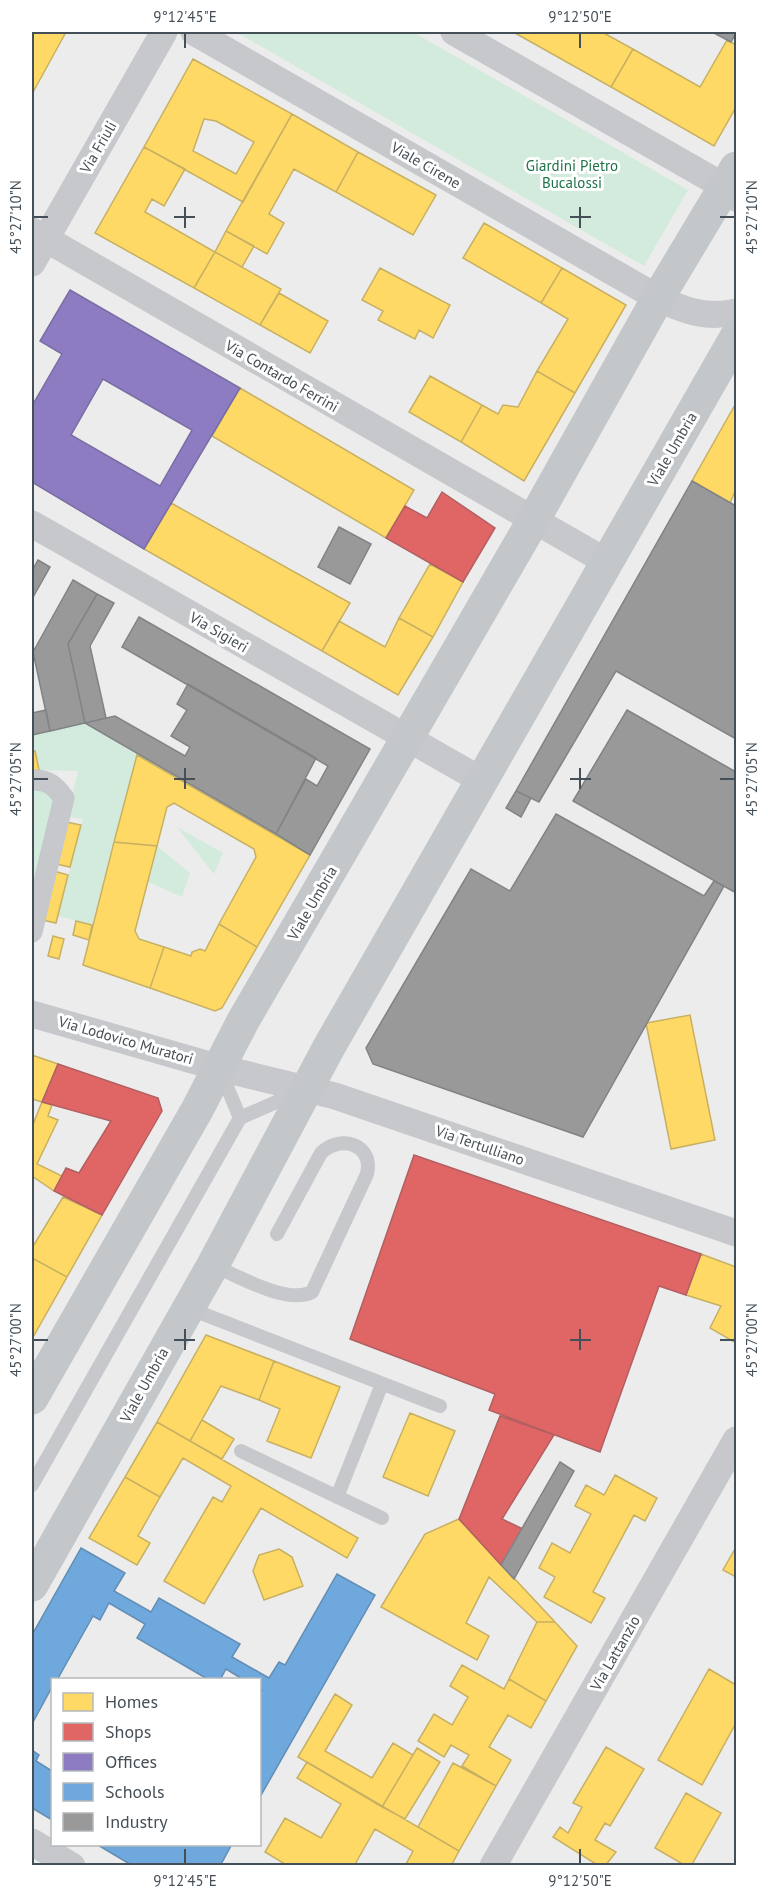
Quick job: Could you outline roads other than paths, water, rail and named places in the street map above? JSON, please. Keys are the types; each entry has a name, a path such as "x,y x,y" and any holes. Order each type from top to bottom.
{"main road":[{"name":"Viale Umbria","path":"32,1398 197,1110 243,1021 533,521 658,298 733,184"},
{"name":"Viale Umbria","path":"32,1586 213,1265 306,1089 736,337"}],"street":[{"name":"Via Friuli","path":"32,263 38,235 164,32"},
{"name":"Viale Cirene","path":"194,32 658,298"},
{"path":"454,32 733,184"},
{"name":"Via Contardo Ferrini","path":"38,235 533,521"},
{"path":"658,298 690,312 701,314 723,316 736,312"},
{"path":"533,521 607,562"},
{"name":"Via Sigieri","path":"32,524 407,739"},
{"path":"407,739 481,780"},
{"path":"32,780 42,780 67,788 32,932"},
{"name":"Via Lodovico Muratori","path":"32,1014 220,1068"},
{"name":"Via Tertulliano","path":"220,1068 352,1101 736,1233"},
{"name":"Via Lattanzio","path":"493,1866 736,1440"},
{"path":"32,1842 72,1866"}],"lane":[{"path":"220,1068 240,1118"},
{"path":"32,1485 240,1118 306,1089"},
{"path":"213,1265 288,1296 302,1296 312,1292 367,1174 369,1166 366,1154 360,1148 344,1143 327,1147 321,1153 277,1234"},
{"path":"188,1308 440,1406"},
{"path":"337,1497 381,1384"},
{"path":"241,1451 382,1518"}],"park label":[{"name":"Giardini Pietro Bucalossi","path":"572,174"}]}
